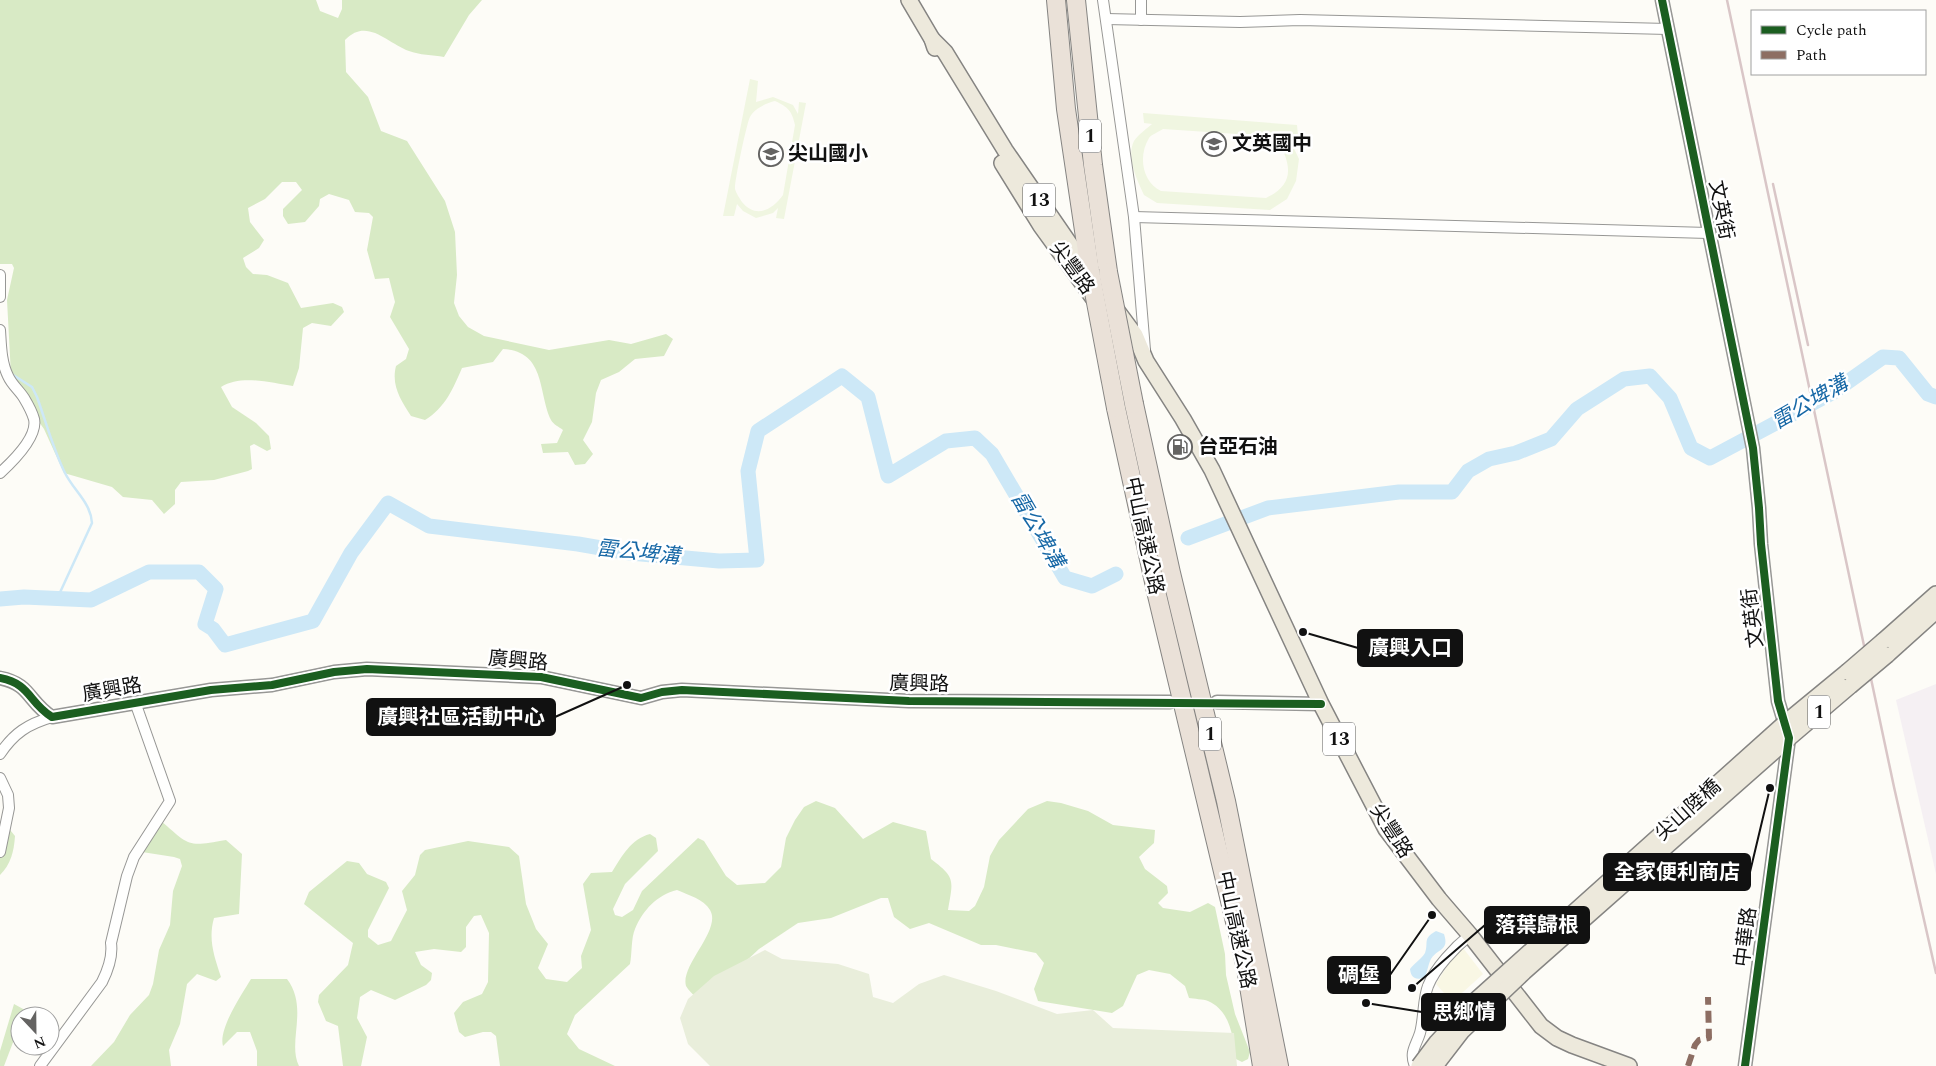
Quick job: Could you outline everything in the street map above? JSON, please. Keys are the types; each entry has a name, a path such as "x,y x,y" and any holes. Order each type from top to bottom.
{"highway":[{"name":"中山高速公路","path":"1056,0 1066,109 1099,272 1134,404 1171,573 1226,800 1279,1066"},
{"name":"中山高速公路","path":"1076,0 1093,165 1099,272 1116,408 1156,591 1246,968 1262,1066"}],"main road":[{"name":"尖豐路","path":"909,0 932,39 945,52 1005,150 1074,253 1135,335 1146,361 1183,419 1212,470 1322,704 1386,829 1541,1026 1557,1038 1572,1045 1628,1066"},
{"name":"1","path":"1885,648 1936,594"},
{"name":"1","path":"1786,723 1848,679 1885,648 1936,611"},
{"name":"1","path":"1789,738 1848,679"},
{"name":"尖山陸橋","path":"1419,1066 1437,1042 1476,1000 1786,723"},
{"name":"尖山陸橋","path":"1435,1066 1462,1031 1524,972 1789,738"}],"street":[{"path":"1102,0 1134,217 1146,361"},
{"path":"1141,0 1141,20"},
{"name":"文英街","path":"1662,0 1753,448 1778,701 1786,723"},
{"path":"1106,19 1240,22 1300,20 1668,29"},
{"path":"1134,217 1708,232"},
{"path":"0,275 0,297"},
{"path":"0,330 5,369 12,385 23,397 34,419 34,427 28,440 11,464 0,473"},
{"name":"廣興路","path":"52,717 211,690 272,685 334,672 367,669 541,677 641,698 662,692 682,690 905,701 1170,702"},
{"path":"0,678 11,680 23,686 42,711 52,717"},
{"path":"40,1066 102,982 108,970 112,950 111,943 127,876 134,857 170,801 135,702"},
{"path":"1217,702 1322,704"},
{"path":"0,754 13,735 37,721 52,717"},
{"name":"中華路","path":"1745,1066 1789,738 1786,723"},
{"path":"0,778 8,794 9,808 0,852"},
{"path":"1415,1066 1412,1051 1420,1033 1428,987 1441,966 1458,945 1470,935"}],"shaded area":[{"path":"1936,684 1936,874 1896,700"},
{"path":"1463,948 1483,974 1452,1002 1436,984 1452,958"}],"green space":[{"path":"0,0 316,0 320,11 338,18 342,9 342,0 482,0 469,15 444,57 409,51 369,31 353,34 345,40 346,72 368,97 381,131 407,141 445,201 455,232 457,275 454,303 459,316 468,327 484,336 549,350 609,340 631,344 666,334 673,339 664,356 635,359 619,372 601,380 596,393 592,422 583,440 593,454 585,464 575,465 568,452 543,453 541,444 557,443 563,430 551,420 534,365 527,357 517,352 503,349 493,362 462,368 452,391 438,410 425,420 411,416 398,392 395,380 396,366 406,359 409,349 390,317 395,302 389,278 375,279 367,250 373,217 369,213 355,212 349,200 329,194 320,199 319,206 305,222 288,224 283,216 283,209 302,190 296,182 282,182 265,199 248,208 250,222 264,240 259,248 243,258 246,267 253,274 267,275 288,283 301,308 333,303 342,307 344,312 331,326 312,323 303,328 299,368 293,386 247,380 229,383 221,387 232,407 256,423 269,436 271,449 267,451 254,444 250,446 252,469 248,471 214,480 181,482 175,490 175,504 164,514 152,500 123,497 112,487 64,473 44,429 17,391 11,375 7,300 14,268 12,264 0,264"},
{"path":"750,79 758,81 756,102 773,97 793,105 798,114 799,102 806,103 784,219 776,218 778,208 773,213 756,218 743,211 737,204 734,216 723,216","holes":["775,101 791,113 795,125 783,195 774,205 758,211 747,207 742,202 735,189 735,184 750,117 757,109"]},
{"path":"1143,113 1297,125 1298,136 1288,136 1299,159 1296,181 1287,199 1270,210 1157,203 1144,195 1132,161 1131,154 1134,141 1152,124 1144,123","holes":["1163,129 1267,136 1275,140 1281,147 1287,161 1288,174 1279,190 1266,198 1161,191 1155,187 1146,175 1143,160 1146,145 1152,135"]},
{"path":"816,801 835,808 863,839 893,822 926,831 931,859 945,871 951,880 948,910 969,911 975,906 984,887 990,856 999,840 1028,809 1047,801 1088,811 1113,825 1155,830 1154,843 1139,857 1145,869 1167,886 1168,893 1158,903 1163,908 1190,912 1208,903 1215,907 1225,954 1226,975 1235,1014 1250,1052 1248,1059 1242,1062 1236,1059 1230,1026 1222,1011 1208,1001 1189,998 1185,986 1170,974 1149,970 1137,975 1123,1006 1112,1013 1038,1001 1034,989 1044,963 1036,953 996,945 981,945 929,923 910,929 894,917 888,898 881,898 831,918 798,923 759,949 714,991 696,998 686,986 686,978 689,968 706,937 712,918 710,910 704,903 677,890 657,900 642,916 632,941 630,964 575,1015 567,1034 579,1049 615,1066 500,1066 496,1036 491,1032 483,1032 465,1037 459,1032 454,1013 463,1002 482,994 488,982 489,933 481,915 474,916 466,927 466,947 461,952 434,949 415,952 421,965 432,973 431,980 426,985 395,1000 371,990 360,997 357,1018 367,1037 361,1066 343,1066 338,1026 326,1021 318,1002 319,995 348,965 353,943 304,904 309,892 347,861 359,863 367,874 386,882 389,888 368,930 368,937 378,945 391,941 407,910 402,891 415,875 420,855 425,850 468,841 509,847 519,856 526,904 536,929 548,944 538,968 546,979 567,982 582,968 581,956 591,930 583,884 591,873 612,872 623,854 632,844 643,836 650,834 656,838 658,851 625,884 613,909 615,915 622,917 633,910 642,891 698,838 704,841 726,876 737,885 765,883 781,867 786,838 795,820 804,807"},
{"path":"160,820 184,840 195,844 226,840 242,854 239,914 214,918 212,940 214,955 221,977 216,981 197,974 187,984 180,1024 169,1050 171,1066 91,1066 114,1042 130,1015 149,995 153,984 159,950 170,925 173,891 182,866 180,859 142,852"},
{"path":"0,825 6,825 15,836 11,857 0,875"},
{"path":"765,950 782,959 838,964 869,974 873,997 893,1003 919,984 944,975 996,991 1057,1014 1093,1010 1113,1028 1234,1033 1237,1066 710,1066 688,1044 680,1018 688,999 714,976"},
{"path":"251,979 287,979 296,1001 295,1046 299,1066 257,1066 257,1051 250,1032 237,1032 223,1046 222,1039 227,1021"},
{"path":"10,1017 10,1050 4,1066 0,1066 0,1051"}],"water":[{"path":"1436,931 1444,934 1444,947 1430,961 1425,977 1414,978 1411,975 1410,969 1425,953 1427,939"}],"waterway":[{"name":"雷公埤溝","path":"1188,538 1268,508 1399,492 1452,492 1468,471 1489,459 1516,453 1551,439 1577,409 1624,379 1650,376 1670,398 1691,448 1710,458 1832,393 1883,357 1899,358 1928,394 1936,397"},
{"path":"10,373 32,387 61,464 89,509 91,516 92,523 57,599"},
{"name":"雷公埤溝","path":"0,599 24,597 91,600 149,572 199,572 216,589 205,624 213,629 225,645 313,621 351,553 388,503 429,526 578,544 630,553 719,561 757,560 748,471 758,431 842,376 868,397 888,476 946,441 975,438 992,454 1065,578 1092,586 1116,574"}],"railway":[{"path":"1727,0 1894,787 1936,973"},
{"path":"1773,184 1808,345"}],"marked path":[{"path":"1688,1066 1695,1045 1699,1040 1709,1038 1708,997"}],"cycle path":[{"path":"1662,0 1753,448 1778,701 1789,738 1745,1066"},
{"path":"0,678 24,689 52,717 211,690 272,685 334,672 367,669 541,677 641,698 662,692 682,690 909,701 1321,704"}],"place":[{"name":"文英國中","path":"1214,144"},
{"name":"尖山國小","path":"771,154"},
{"name":"台亞石油","path":"1180,447"},
{"name":"廣興入口","path":"1303,632"},
{"name":"廣興社區活動中心","path":"627,685"},
{"name":"全家便利商店","path":"1770,788"},
{"name":"碉堡","path":"1432,915"},
{"name":"落葉歸根","path":"1412,988"},
{"name":"思鄉情","path":"1366,1003"}]}
